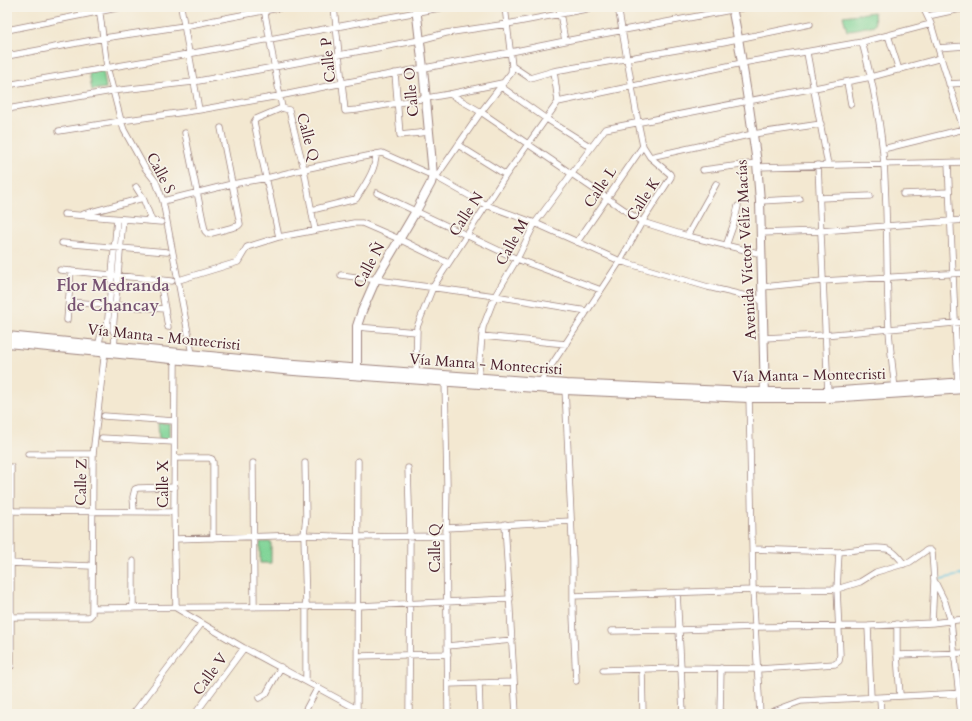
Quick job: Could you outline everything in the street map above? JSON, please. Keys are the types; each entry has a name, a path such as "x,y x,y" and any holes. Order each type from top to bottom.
{"main road":[{"name":"Avenida Víctor Véliz Macías","path":"732,8 748,100 757,165 762,254 765,395"},
{"name":"Calle O","path":"416,10 435,176"},
{"name":"Calle Ñ","path":"357,373 357,327 362,311 376,279 435,176"},
{"name":"Vía Manta - Montecristi","path":"7,336 175,360 565,387 749,395 828,395 962,386"},
{"name":"Vía Manta - Montecristi","path":"7,344 192,354 357,373"}],"street":[{"path":"7,30 99,9 122,7"},
{"path":"180,7 199,110"},
{"path":"7,56 104,38 184,26 264,9 284,7"},
{"name":"Calle P","path":"334,7 345,111 397,103"},
{"path":"7,85 337,28 416,10 445,7"},
{"path":"505,7 512,66 530,78 554,72 810,24"},
{"path":"559,7 565,41"},
{"path":"7,109 112,91 193,82 274,68 420,40 446,33 507,24 597,7"},
{"name":"Calle K","path":"539,385 620,261 642,222 671,177 670,174 650,157 643,146 618,7"},
{"path":"59,131 199,110 279,96 732,8 748,7"},
{"path":"883,149 964,128 931,24 922,7"},
{"path":"928,16 939,10 965,8"},
{"name":"Calle S","path":"99,9 107,67 121,121 124,130 145,168 156,182 163,201 192,354"},
{"name":"Calle Q","path":"264,9 279,96 282,108 289,110 304,169 315,230"},
{"path":"554,72 558,102 742,64 862,42 931,24"},
{"path":"888,35 899,70"},
{"path":"862,42 879,115 883,149 887,226 889,329 895,391"},
{"path":"938,48 965,46"},
{"path":"807,53 828,165"},
{"path":"638,122 871,77 941,58"},
{"name":"Calle Ñ","path":"435,176 511,73 512,66"},
{"path":"394,73 400,135 429,132"},
{"path":"847,82 851,104"},
{"path":"949,84 965,83"},
{"path":"397,103 501,85 545,118 591,147"},
{"path":"450,94 481,112 642,222 687,236 762,254"},
{"name":"Calle N","path":"416,377 417,327 433,287 506,175 545,118 558,102"},
{"path":"279,237 254,122 256,119 282,108"},
{"name":"Calle M","path":"478,380 483,327 495,296 518,259 536,222 605,129 638,122"},
{"path":"650,157 753,134 821,124"},
{"path":"185,132 205,232 208,234 238,226 240,224 221,128"},
{"path":"458,145 506,175"},
{"name":"Calle L","path":"577,242 643,146"},
{"path":"163,201 232,184 267,178 382,153 435,176 486,205 536,222 620,261 708,287 763,300"},
{"path":"312,210 356,199 372,170 376,160 376,154"},
{"path":"703,170 757,165 965,162"},
{"path":"948,163 956,323 962,386"},
{"path":"818,165 824,335 828,395"},
{"path":"687,236 716,184"},
{"path":"136,187 143,198 152,221"},
{"path":"903,194 949,192"},
{"path":"377,193 518,259 601,290"},
{"path":"820,198 870,196"},
{"path":"79,215 143,198"},
{"path":"760,201 800,199"},
{"path":"726,246 738,206"},
{"path":"64,214 161,222"},
{"path":"106,349 101,334 107,328 112,305 120,219"},
{"path":"761,234 965,220"},
{"path":"179,280 238,262 242,259 247,247 279,237 354,223 362,223 448,263"},
{"path":"62,243 167,252"},
{"path":"60,270 172,281"},
{"path":"67,320 71,271"},
{"path":"763,287 822,281 965,273"},
{"path":"341,275 495,296 587,311"},
{"path":"160,280 168,327"},
{"path":"69,302 165,309"},
{"path":"106,349 115,335 113,330 112,305"},
{"path":"764,338 824,335 965,322"},
{"path":"357,327 417,332"},
{"path":"482,336 566,344"},
{"name":"Calle Z","path":"9,617 88,617 92,614 93,454 106,349"},
{"name":"Calle X","path":"175,360 174,512 176,608"},
{"name":"Calle Q","path":"445,378 448,714"},
{"path":"565,387 574,559 576,681"},
{"path":"749,395 754,590 760,714"},
{"path":"104,416 174,420"},
{"path":"102,438 174,442"},
{"path":"28,454 93,454"},
{"path":"175,458 212,459 213,538"},
{"path":"355,711 358,656 358,461"},
{"path":"253,463 254,607"},
{"path":"305,463 306,517 304,535 306,681"},
{"path":"11,467 9,511 9,617 11,666"},
{"path":"408,468 410,536 409,714"},
{"path":"134,511 133,497 135,489 174,487"},
{"path":"9,511 174,512"},
{"path":"446,528 571,521"},
{"path":"504,524 510,599 516,714"},
{"path":"175,539 304,535 357,537 446,536"},
{"path":"753,549 839,552 883,548 896,554 904,564"},
{"path":"574,596 754,590 837,589 860,582 876,572 910,562 927,550 930,550 932,552 934,581 932,623"},
{"path":"603,670 682,668 758,669 834,664 839,661 840,655 840,626 837,589 839,552"},
{"path":"133,561 133,608"},
{"path":"9,563 92,566"},
{"path":"934,581 945,602 951,622 961,714"},
{"path":"677,593 682,668 682,714"},
{"path":"92,608 358,606 510,599"},
{"path":"176,608 244,648 318,687 355,711 366,714"},
{"path":"611,631 868,626 951,622 965,619"},
{"path":"133,714 202,623"},
{"path":"897,624 897,654 900,695"},
{"path":"868,626 871,698"},
{"path":"448,646 512,640"},
{"name":"Calle V","path":"199,712 244,648"},
{"path":"897,654 965,653"},
{"path":"358,656 448,654"},
{"path":"259,698 266,694 281,667"},
{"path":"720,714 721,668"},
{"path":"642,669 643,714"},
{"path":"448,684 514,682"},
{"path":"479,683 480,714"},
{"path":"304,713 318,687"},
{"path":"766,714 801,701 880,698 900,695 958,692 965,693"},
{"path":"880,698 882,714"}],"green space":[{"path":"874,12 875,25 847,31 843,16"},
{"path":"103,70 106,88 92,90 89,72"},
{"path":"158,423 169,423 169,440 159,439"},
{"path":"260,542 271,542 271,563 260,563"}],"waterway":[{"path":"941,579 965,574"}],"district":[{"name":"Flor Medranda de Chancay","path":"113,295"}]}
